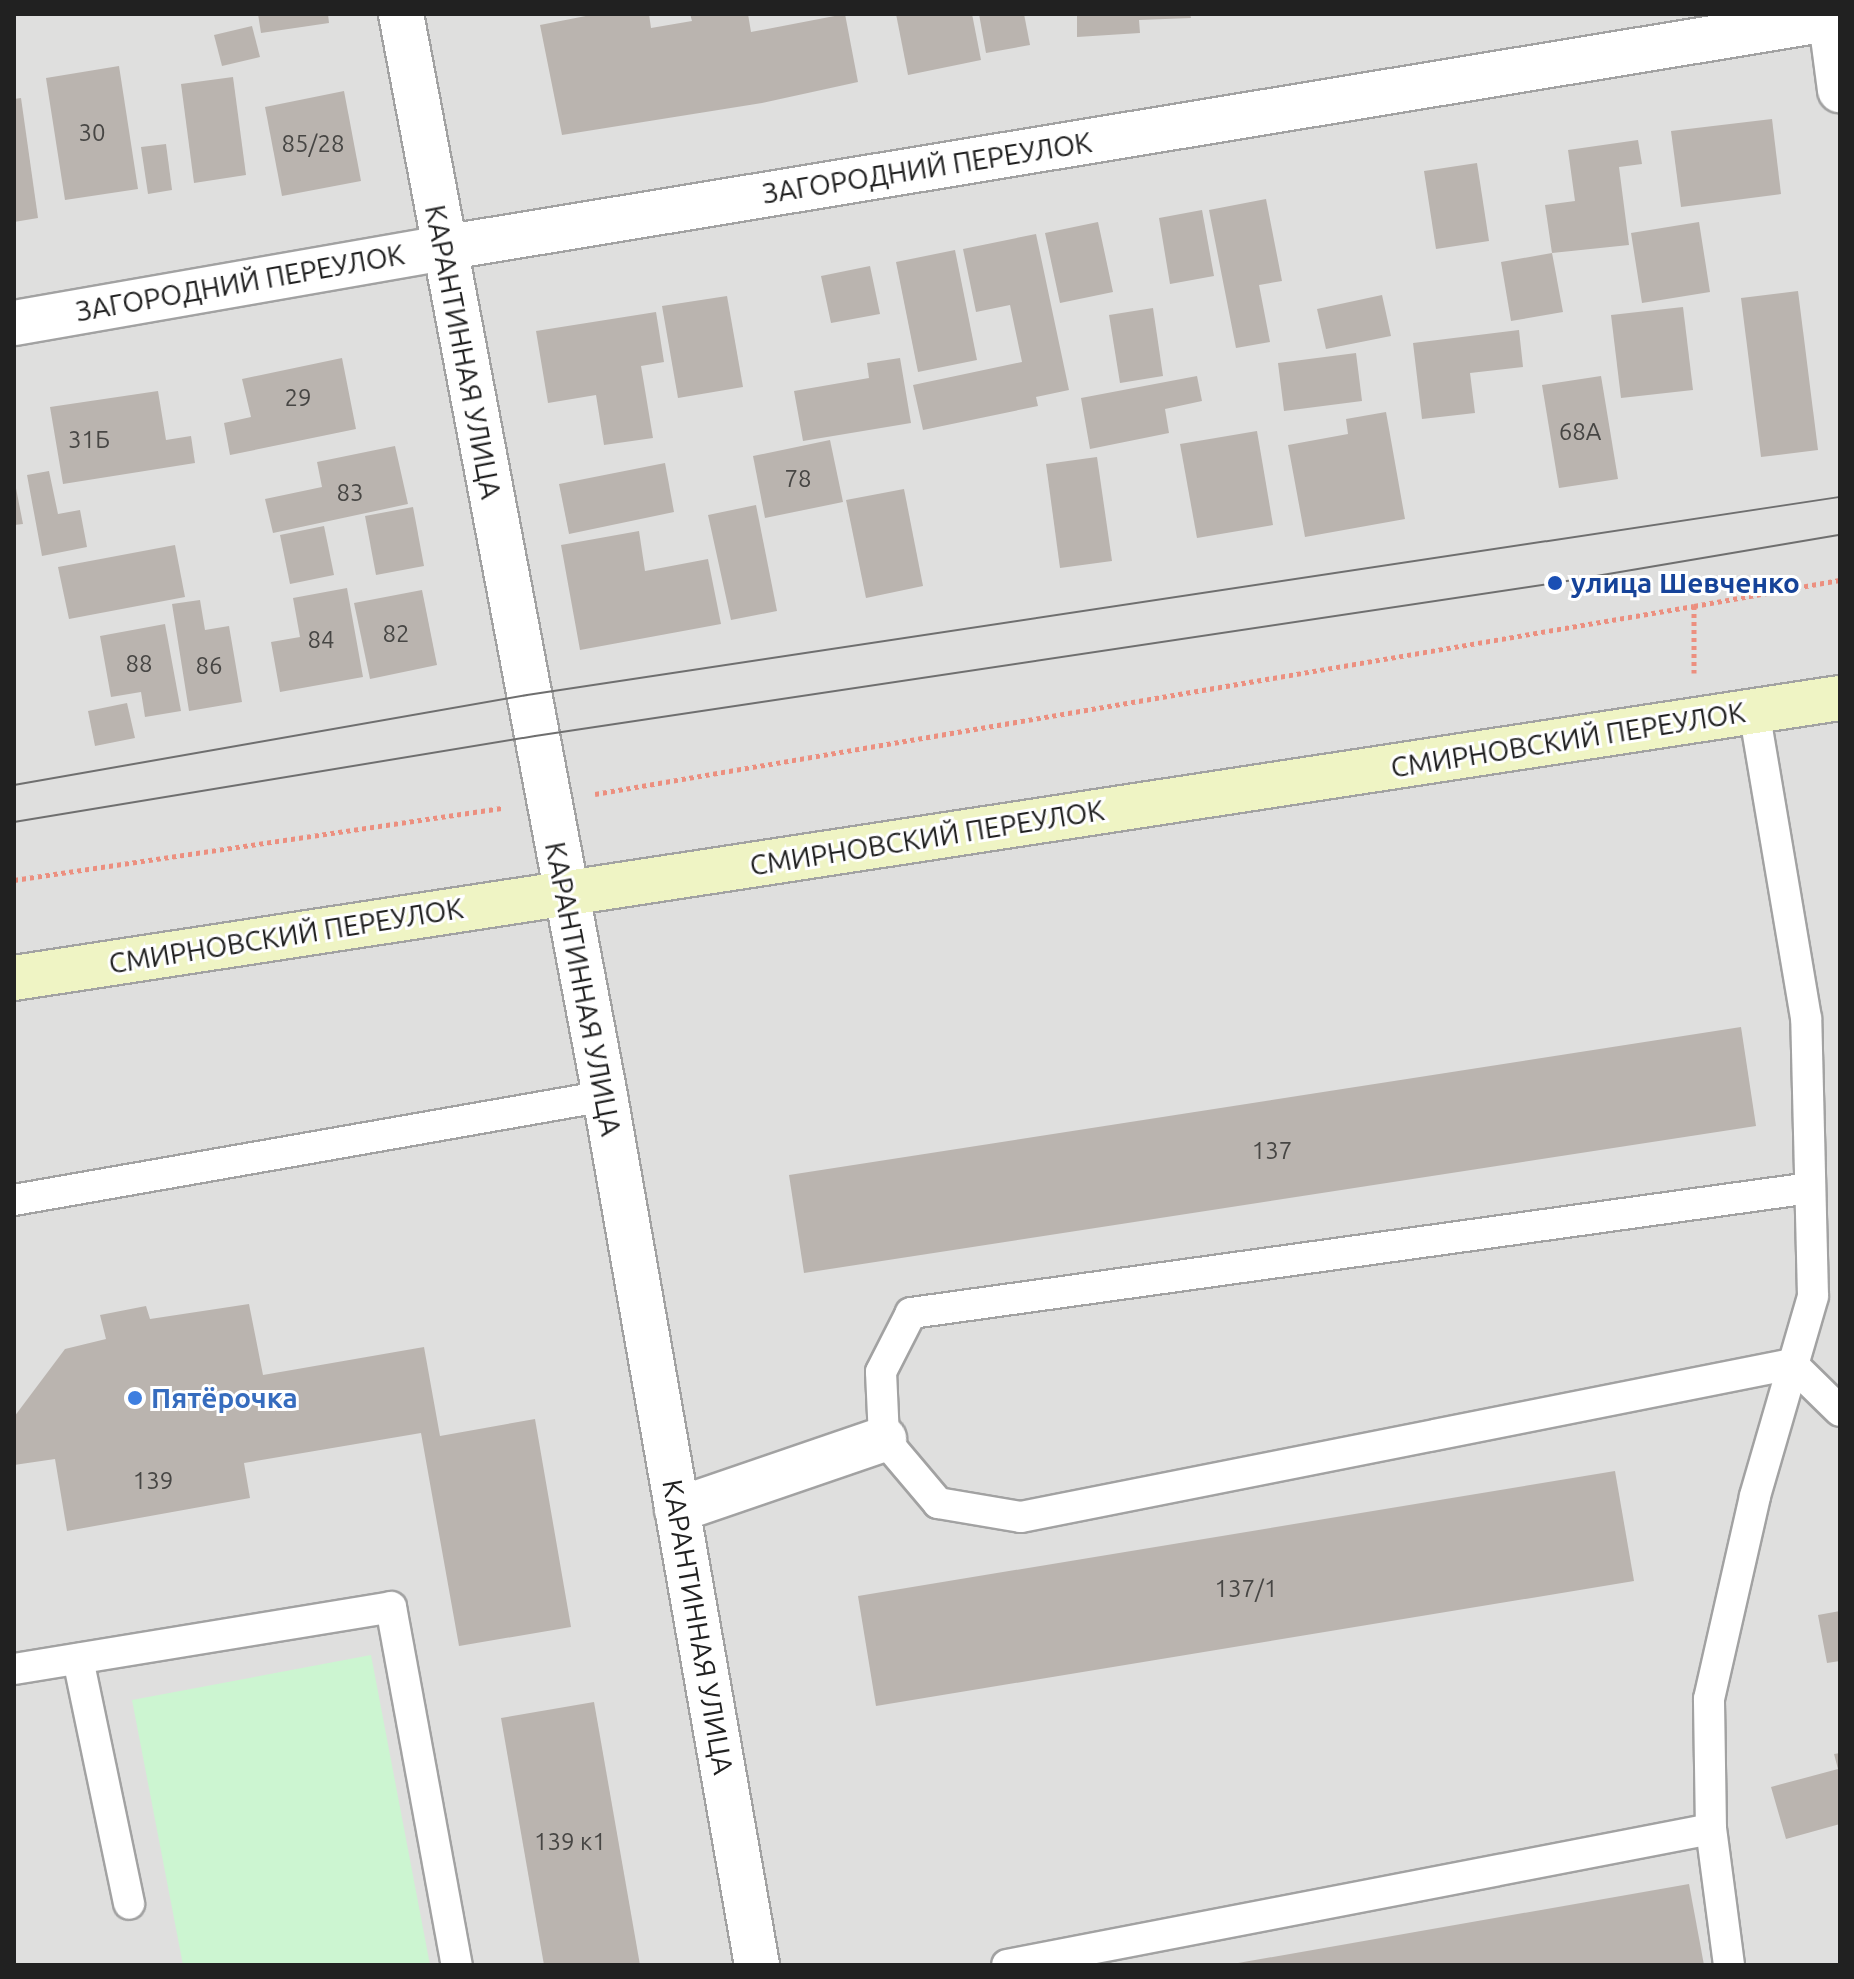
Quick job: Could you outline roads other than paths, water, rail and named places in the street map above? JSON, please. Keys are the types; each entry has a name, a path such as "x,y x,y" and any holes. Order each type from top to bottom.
{"main road":[{"name":"СМИРНОВСКИЙ ПЕРЕУЛОК","path":"14,978 1840,698"}],"street":[{"name":"КАРАНТИННАЯ УЛИЦА","path":"401,14 564,894 605,1096 757,1965"},
{"name":"ЗАГОРОДНИЙ ПЕРЕУЛОК","path":"14,323 443,248 1834,17"},
{"path":"1834,17 1840,90"},
{"path":"677,1510 884,1439"}],"lane":[{"path":"1729,1965 1711,1829 1709,1699 1755,1496 1813,1296 1806,1018 1754,712"},
{"path":"14,1200 605,1096"},
{"path":"1792,1364 1021,1517 938,1503 884,1439 881,1372 911,1313 1810,1188"},
{"path":"1792,1364 1840,1411"},
{"path":"14,1669 391,1607 457,1965"},
{"path":"78,1659 129,1904"},
{"path":"1007,1965 1711,1829"}],"tram line":[{"path":"14,785 527,695 1840,497"},
{"path":"14,822 535,736 1555,583 1840,535"}],"place":[{"name":"улица Шевченко","path":"1555,583"},
{"name":"Пятёрочка","path":"135,1398"}]}
